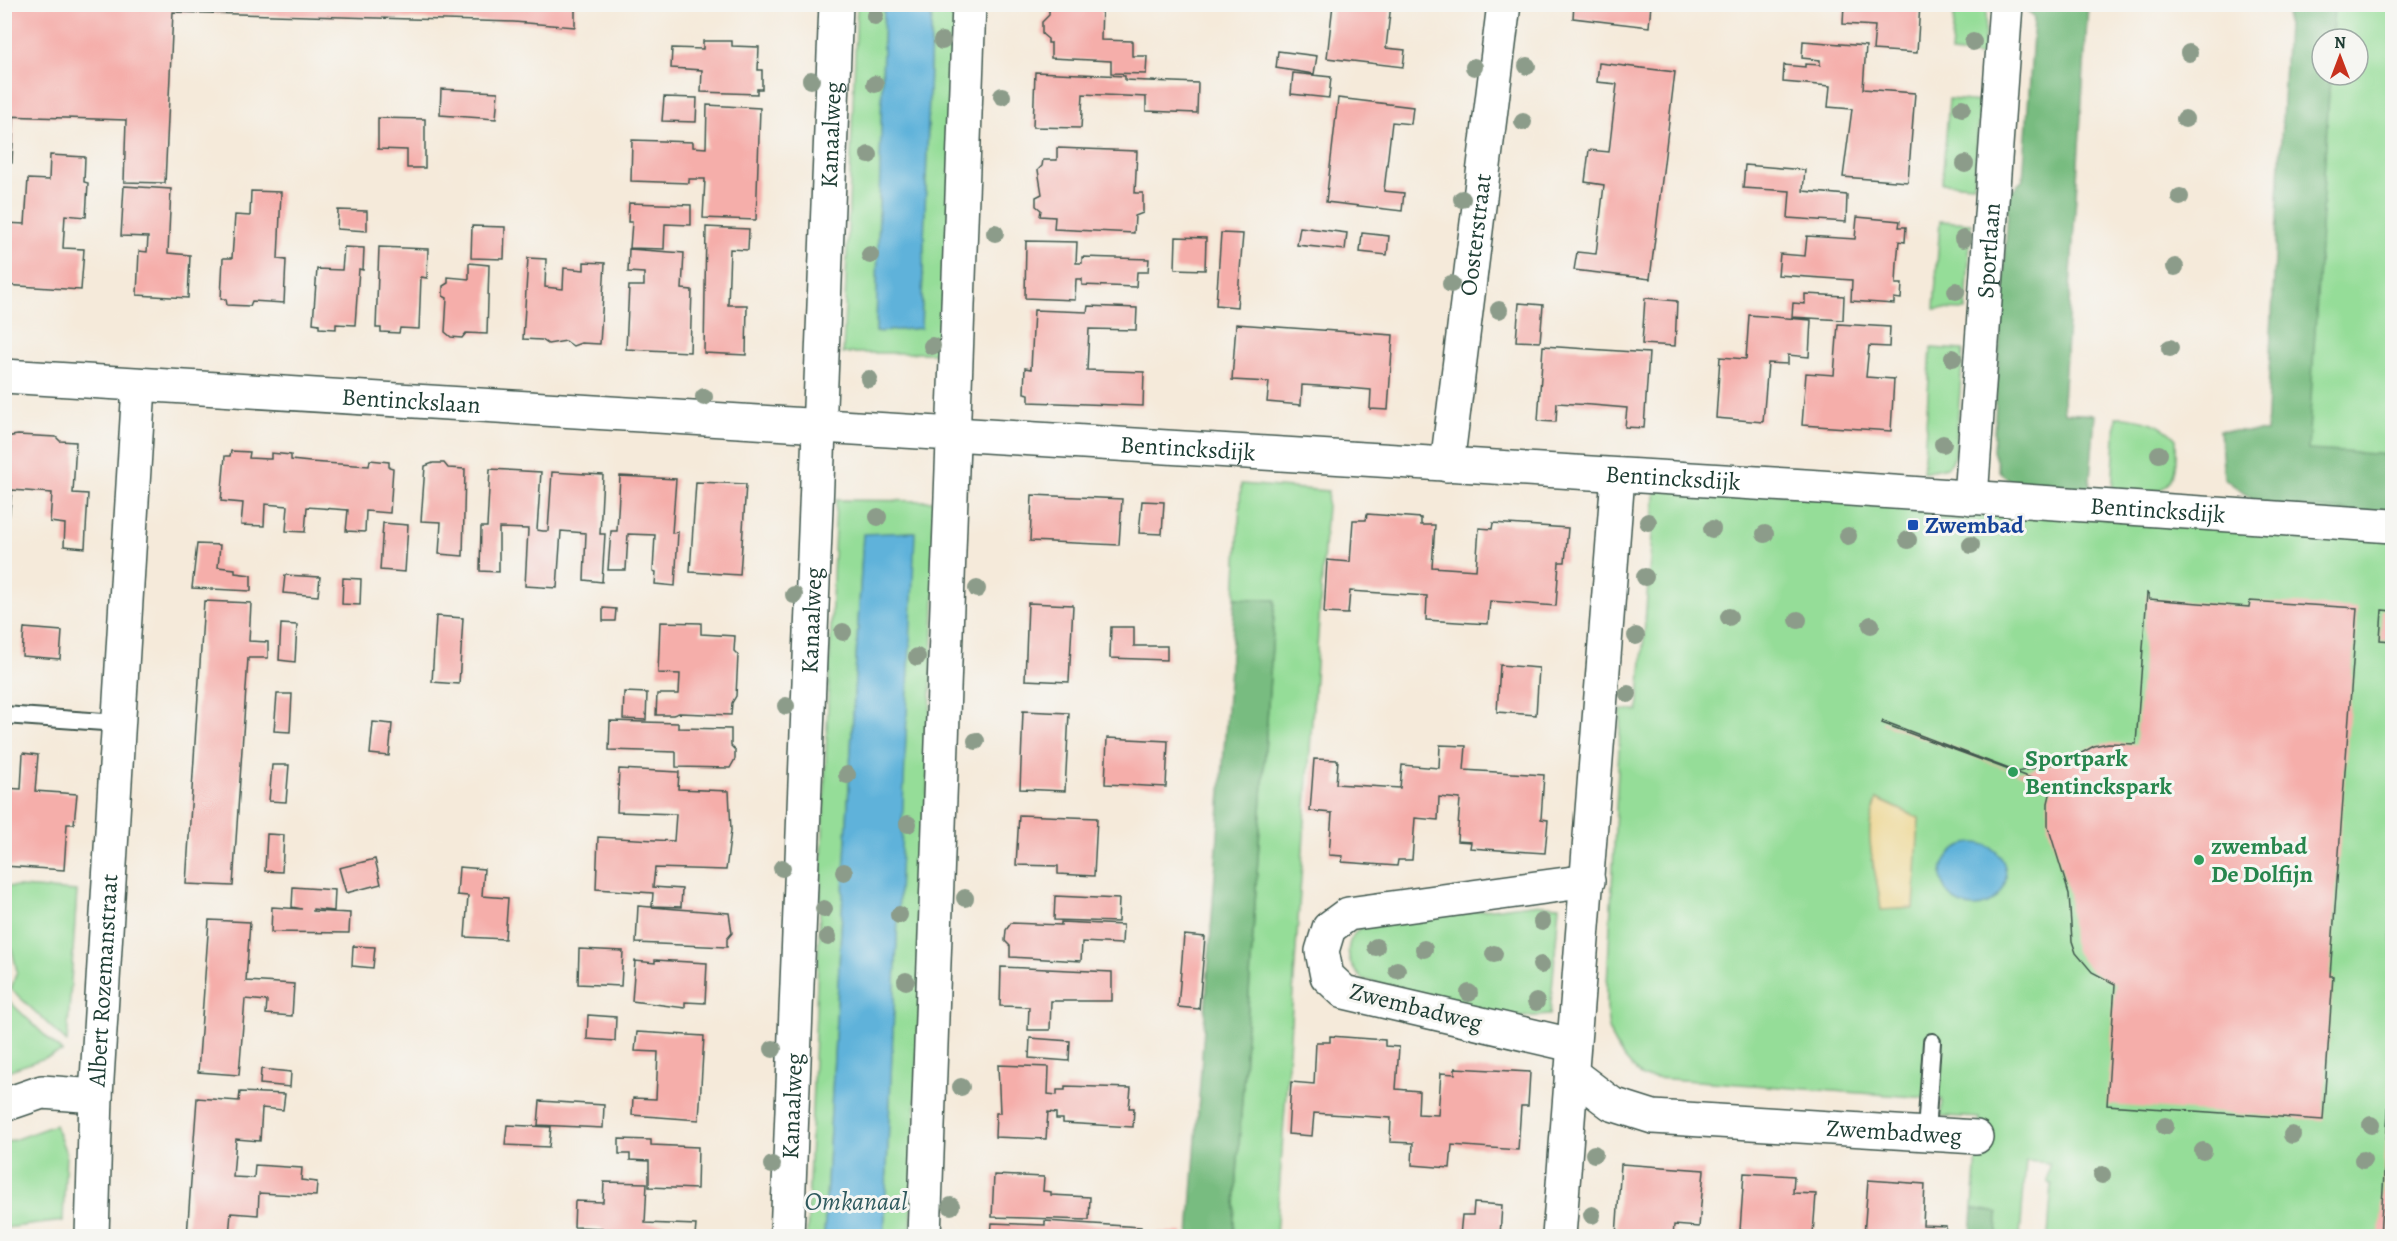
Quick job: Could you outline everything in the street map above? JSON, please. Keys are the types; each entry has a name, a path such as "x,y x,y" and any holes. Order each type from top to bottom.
{"street":[{"name":"Kanaalweg","path":"787,1236 836,4"},
{"path":"924,1236 969,4"},
{"name":"Oosterstraat","path":"1447,465 1504,4"},
{"name":"Sportlaan","path":"1971,498 2006,4"},
{"name":"Bentinckslaan","path":"4,376 954,434"},
{"name":"Albert Rozemanstraat","path":"92,1236 96,1096 139,386"},
{"name":"Bentincksdijk","path":"954,434 2392,526"},
{"path":"1559,1236 1618,476"},
{"name":"Zwembadweg","path":"1588,881 1348,914 1329,928 1322,951 1327,976 1344,992 1572,1059 1612,1104 1653,1117 1976,1137"},
{"path":"4,1105 42,1092 96,1096"}],"lane":[{"path":"4,715 118,723"},
{"path":"1926,1133 1932,1041"}],"green space":[{"path":"857,5 884,5 876,332 921,328 932,5 957,5 945,353 843,353"},
{"path":"1955,5 1987,5 1983,56 1951,53"},
{"path":"2023,5 2088,5 2063,401 2064,413 2095,415 2089,492 2017,486 2000,473 1993,451 2009,193 2023,180 2034,20"},
{"path":"2288,5 2334,5 2333,27 2310,27 2310,87 2329,87 2308,450 2392,455 2392,514 2258,504 2224,478 2220,430 2266,432"},
{"name":"Sportpark Bentinckspark","path":"2299,5 2392,5 2392,1236 2048,1236 2052,1184 2048,1183 2049,1163 2026,1161 2020,1236 1997,1236 1998,1213 1973,1208 1980,1118 1941,1116 1942,1099 1642,1077 1622,1055 1611,1037 1607,1015 1607,985 1621,710 1638,711 1656,484 2274,531"},
{"path":"1949,99 1980,102 1974,185 1942,183"},
{"path":"1940,221 1971,223 1966,310 1934,309"},
{"path":"1931,348 1963,350 1955,457 1947,467 1923,472"},
{"path":"2116,417 2149,422 2163,428 2176,439 2174,472 2170,481 2163,488 2154,492 2112,494"},
{"path":"1241,484 1328,491 1276,1236 1233,1236 1275,600 1235,598"},
{"path":"836,500 938,501 911,1236 884,1236 914,532 863,535 824,1236 807,1236"},
{"path":"1235,598 1275,600 1233,1236 1189,1236"},
{"path":"5,886 77,891 67,1042 11,989 17,971 11,946 5,937"},
{"path":"1531,904 1559,906 1550,1015 1509,1018 1362,979 1349,958 1349,944 1352,937 1364,925"},
{"path":"7,999 62,1052 5,1072 4,1002"},
{"path":"55,1125 66,1153 63,1221 5,1228 5,1143"},
{"path":"1973,1208 1998,1213 1997,1236 1971,1236"}],"sand":[{"path":"1877,799 1919,818 1914,908 1881,910 1870,836"}],"water":[{"path":"884,5 932,5 921,328 876,332"},
{"name":"Omkanaal","path":"915,532 884,1236 824,1236 863,534"},
{"path":"1968,843 1980,843 1997,852 2004,863 2006,875 2004,887 1997,898 1980,907 1968,907 1956,902 1947,893 1942,881 1942,869 1947,857 1956,848"}],"building":[{"path":"1043,4 1102,4 1101,40 1132,41 1132,56 1147,56 1146,74 1111,73 1111,61 1051,58 1051,43 1048,43 1048,39 1042,34 1042,22 1049,15 1049,9"},
{"path":"1333,4 1391,4 1386,48 1405,50 1403,67 1327,58"},
{"path":"1574,4 1651,4 1649,27 1573,18"},
{"path":"1844,4 1920,4 1917,53 1873,50 1875,26 1843,24"},
{"path":"4,5 575,5 575,27 514,22 173,12 165,183 124,182 126,120 4,116"},
{"path":"703,41 732,41 732,46 759,47 758,70 762,70 762,89 757,89 757,94 701,92 702,70 671,68 672,48 703,49"},
{"path":"1803,41 1866,46 1863,89 1915,93 1908,182 1843,177 1852,109 1828,107 1830,86 1783,82 1784,65 1805,67 1805,64 1820,65 1820,60 1802,58"},
{"path":"1278,51 1317,56 1314,74 1276,68"},
{"path":"1599,63 1675,72 1650,279 1574,270 1577,252 1596,254 1604,185 1585,182 1589,150 1609,152 1617,84 1597,82"},
{"path":"1035,72 1125,76 1125,80 1198,83 1197,113 1146,111 1146,97 1083,94 1081,128 1033,127"},
{"path":"1293,73 1331,77 1329,98 1291,94"},
{"path":"441,89 498,92 496,119 440,115"},
{"path":"664,97 697,98 696,122 662,121"},
{"path":"1338,98 1413,107 1411,124 1392,122 1384,191 1404,193 1402,211 1326,202"},
{"path":"707,105 760,108 756,220 703,218 705,179 689,179 689,183 631,181 632,140 693,142 693,147 706,148"},
{"path":"4,117 14,117 12,163 4,162"},
{"path":"378,118 425,119 425,168 407,168 407,150 378,149"},
{"path":"1057,148 1137,151 1135,193 1143,193 1143,213 1135,216 1134,233 1054,229 1055,217 1040,216 1041,210 1036,206 1036,197 1042,194 1038,170 1043,160 1057,160"},
{"path":"50,155 85,157 84,182 88,183 86,217 65,215 63,248 84,249 81,290 4,285 5,223 25,224 28,179 49,180"},
{"path":"1745,165 1805,170 1803,191 1847,195 1846,222 1788,218 1790,191 1743,188"},
{"path":"124,186 171,189 168,253 190,255 188,298 137,295 139,251 147,252 148,237 121,236"},
{"path":"251,191 281,192 278,259 286,260 284,303 252,301 250,306 227,305 226,299 221,299 223,258 232,258 235,215 250,216"},
{"path":"629,203 691,205 691,225 665,224 664,249 630,248 632,222 628,222"},
{"path":"338,210 367,211 367,231 337,229"},
{"path":"1857,217 1900,221 1899,227 1906,227 1905,242 1899,241 1897,263 1896,284 1902,284 1901,299 1894,298 1894,304 1851,301 1852,280 1778,275 1780,254 1805,256 1807,236 1855,239"},
{"path":"472,226 505,227 504,259 471,258"},
{"path":"706,227 749,229 748,250 730,249 728,305 747,305 746,355 704,353"},
{"path":"1300,227 1347,233 1345,250 1297,245"},
{"path":"1221,233 1243,234 1237,307 1216,305"},
{"path":"1362,233 1389,236 1387,255 1360,252"},
{"path":"1176,237 1206,238 1205,270 1175,269"},
{"path":"1026,241 1077,242 1076,263 1082,263 1082,257 1149,259 1148,272 1137,272 1136,287 1082,285 1082,279 1076,279 1075,300 1025,298"},
{"path":"344,247 364,248 363,270 359,269 355,325 336,324 336,329 319,328 319,324 313,323 317,269 342,270"},
{"path":"379,247 428,249 427,278 421,277 419,329 400,328 399,333 381,332 381,328 376,328"},
{"path":"629,249 684,253 682,289 692,290 690,352 626,349 629,286 644,286 644,273 628,272"},
{"path":"528,258 546,259 545,287 563,289 564,268 584,270 584,262 605,263 600,344 581,343 573,346 566,341 548,344 542,340 523,339"},
{"path":"469,263 489,265 487,334 466,333 462,338 451,337 445,332 447,298 443,296 443,286 448,283 448,277 469,279"},
{"path":"1805,294 1844,296 1843,320 1792,317 1793,303 1805,304"},
{"path":"1645,298 1677,301 1675,346 1642,344"},
{"path":"1519,303 1543,305 1540,342 1516,341"},
{"path":"1088,306 1137,308 1136,330 1089,329 1087,370 1144,372 1143,406 1029,402 1029,394 1024,393 1025,368 1031,369 1034,310 1087,312"},
{"path":"1749,315 1811,320 1809,357 1788,355 1788,364 1768,363 1763,422 1716,418 1720,357 1746,359"},
{"path":"1236,324 1393,335 1388,410 1370,409 1371,390 1336,387 1302,385 1301,405 1267,402 1269,382 1232,380"},
{"path":"1838,324 1890,327 1889,347 1869,346 1866,377 1894,379 1891,431 1802,425 1806,373 1834,375"},
{"path":"1543,346 1649,353 1644,428 1625,427 1627,408 1592,405 1557,403 1556,422 1538,421"},
{"path":"18,435 56,437 60,441 76,442 73,493 88,494 85,548 64,546 65,524 50,522 52,493 12,490 9,520 5,519 5,437"},
{"path":"231,451 250,452 249,458 271,459 271,453 291,455 291,460 310,462 369,466 370,460 389,462 389,467 393,468 390,513 366,511 365,532 346,531 348,510 307,507 305,532 286,531 288,506 265,504 264,526 241,525 243,503 221,501 225,456 230,456"},
{"path":"444,463 448,468 465,469 463,556 439,554 441,522 421,521 425,466"},
{"path":"490,469 541,472 537,530 543,531 548,531 552,472 603,475 600,534 605,534 602,582 584,580 586,533 561,531 557,588 525,586 528,529 499,528 499,572 480,571 481,527 487,527"},
{"path":"620,476 676,479 672,533 678,532 675,586 655,584 656,572 653,571 655,535 628,534 626,570 608,570 611,531 617,531"},
{"path":"696,482 746,484 740,575 690,572"},
{"path":"1032,495 1122,499 1119,545 1030,541"},
{"path":"1142,501 1164,502 1162,534 1139,533"},
{"path":"1367,514 1421,518 1421,525 1435,525 1432,567 1476,570 1479,528 1492,529 1493,523 1568,528 1565,562 1559,562 1556,606 1490,601 1488,624 1426,620 1427,596 1350,591 1348,614 1324,613 1327,560 1350,562 1353,520 1366,520"},
{"path":"383,523 408,525 405,572 380,570"},
{"path":"197,544 220,545 218,567 235,569 235,573 251,575 251,591 192,588"},
{"path":"285,575 320,577 318,596 283,593"},
{"path":"343,578 361,579 360,605 342,604"},
{"name":"zwembad De Dolfijn","path":"2147,593 2149,599 2249,607 2250,601 2357,608 2330,976 2333,976 2323,1120 2107,1105 2115,984 2092,972 2076,953 2072,941 2069,894 2048,826 2048,803 2052,786 1882,723 1883,721 2017,772 2069,760 2094,746 2108,743 2136,744"},
{"path":"204,601 251,603 249,641 268,642 268,658 248,658 233,886 186,884"},
{"path":"1028,603 1073,605 1069,682 1025,680"},
{"path":"603,608 616,609 615,621 603,621"},
{"path":"2382,610 2392,611 2392,641 2380,640"},
{"path":"436,616 463,618 459,684 432,682"},
{"path":"660,622 701,623 701,634 735,636 734,651 738,655 736,696 732,703 731,715 679,713 656,715 657,694 679,694 680,674 658,673"},
{"path":"281,624 297,625 295,662 279,660"},
{"path":"1111,627 1134,627 1134,646 1167,646 1167,660 1110,658"},
{"path":"24,628 62,631 60,659 22,656"},
{"path":"1500,665 1539,668 1536,715 1497,712"},
{"path":"624,692 647,693 646,720 623,719"},
{"path":"277,694 292,694 290,732 274,731"},
{"path":"1023,711 1069,713 1065,791 1020,789"},
{"path":"610,721 678,723 678,728 731,729 731,746 735,750 735,759 730,768 676,767 676,752 609,750"},
{"path":"373,722 392,724 389,756 370,754"},
{"path":"1107,738 1168,741 1166,787 1105,784"},
{"path":"1440,745 1466,746 1464,770 1544,775 1541,819 1548,820 1545,853 1470,848 1471,842 1457,841 1460,799 1439,797 1438,820 1415,818 1412,860 1398,860 1397,866 1342,862 1343,856 1329,855 1332,813 1310,811 1314,759 1338,760 1336,784 1400,788 1402,765 1439,768"},
{"path":"23,753 38,755 35,791 77,794 74,824 67,824 64,870 4,866 4,788 21,789"},
{"path":"272,765 289,765 286,802 269,801"},
{"path":"619,769 679,772 678,789 729,791 731,830 726,870 655,868 653,887 682,889 681,907 652,906 653,893 596,889 598,837 674,841 676,814 617,812"},
{"path":"1019,815 1097,818 1094,876 1058,874 1058,866 1016,865"},
{"path":"267,834 284,835 282,872 265,871"},
{"path":"375,859 381,884 346,893 339,868"},
{"path":"459,867 484,869 482,896 508,898 505,939 465,937 468,896 457,895"},
{"path":"293,887 335,890 334,911 313,909 313,911 350,913 349,933 271,932 272,907 302,909 292,907"},
{"path":"1055,896 1119,899 1118,922 1054,920"},
{"path":"638,906 729,913 732,933 727,939 727,947 636,943"},
{"path":"209,920 250,922 246,981 294,984 292,1016 266,1014 267,1001 245,999 239,1075 198,1072"},
{"path":"1061,922 1123,925 1122,944 1082,942 1081,961 1010,957 1010,946 1005,941 1006,930 1011,923 1061,925"},
{"path":"1184,935 1205,937 1199,1009 1178,1007"},
{"path":"353,946 375,947 373,968 352,966"},
{"path":"579,949 623,951 621,986 578,984"},
{"path":"655,960 707,963 705,1003 685,1002 685,1008 632,1001 635,961 655,963"},
{"path":"1001,967 1112,972 1112,1001 1051,1001 1050,1030 1028,1030 1029,1007 1000,1006"},
{"path":"588,1015 616,1017 615,1041 587,1039"},
{"path":"637,1032 704,1036 699,1120 632,1115 633,1098 656,1099 658,1052 635,1051"},
{"path":"1330,1036 1385,1040 1385,1046 1399,1047 1396,1089 1419,1091 1418,1114 1438,1115 1441,1073 1455,1074 1455,1068 1530,1072 1528,1106 1521,1106 1518,1150 1452,1145 1450,1168 1412,1165 1413,1143 1390,1142 1391,1118 1314,1113 1312,1136 1288,1134 1291,1082 1314,1084 1316,1042 1330,1042"},
{"path":"1030,1038 1070,1041 1069,1061 1029,1058"},
{"path":"998,1065 1049,1067 1048,1094 1057,1095 1057,1090 1065,1090 1065,1086 1131,1088 1129,1108 1134,1108 1133,1127 1063,1123 1063,1119 1056,1119 1056,1113 1048,1112 1046,1139 995,1137 996,1113 1000,1113"},
{"path":"2391,1066 2392,1236 2380,1236"},
{"path":"261,1069 291,1072 290,1087 260,1084"},
{"path":"240,1092 285,1094 283,1110 262,1108 260,1141 236,1139 233,1177 254,1178 255,1165 302,1168 301,1180 317,1182 316,1196 259,1193 258,1215 231,1213 229,1236 187,1236 197,1098 239,1101"},
{"path":"540,1101 604,1105 603,1128 538,1125"},
{"path":"507,1125 551,1127 549,1147 505,1145"},
{"path":"619,1139 651,1140 651,1145 698,1147 697,1189 649,1187 649,1161 630,1160 630,1154 619,1154"},
{"path":"1621,1164 1704,1170 1699,1227 1674,1225 1673,1236 1616,1236"},
{"path":"1744,1173 1794,1176 1793,1193 1816,1194 1813,1234 1740,1230"},
{"path":"994,1175 1044,1177 1043,1191 1051,1192 1051,1195 1090,1197 1089,1220 992,1217"},
{"path":"1868,1180 1925,1184 1923,1225 1946,1226 1946,1236 1864,1236"},
{"path":"604,1182 647,1183 645,1223 696,1225 695,1236 602,1236 602,1228 574,1227 575,1201 603,1202"},
{"path":"1474,1203 1502,1205 1500,1236 1460,1236 1462,1215 1473,1215"},
{"path":"1045,1221 1141,1227 1141,1236 991,1236 992,1223 1045,1225"},
{"path":"1158,1232 1183,1232 1183,1236 1157,1236"}],"place":[{"name":"Zwembad","path":"1913,525"},
{"name":"Sportpark Bentinckspark","path":"2013,772"},
{"name":"zwembad De Dolfijn","path":"2199,860"}]}
